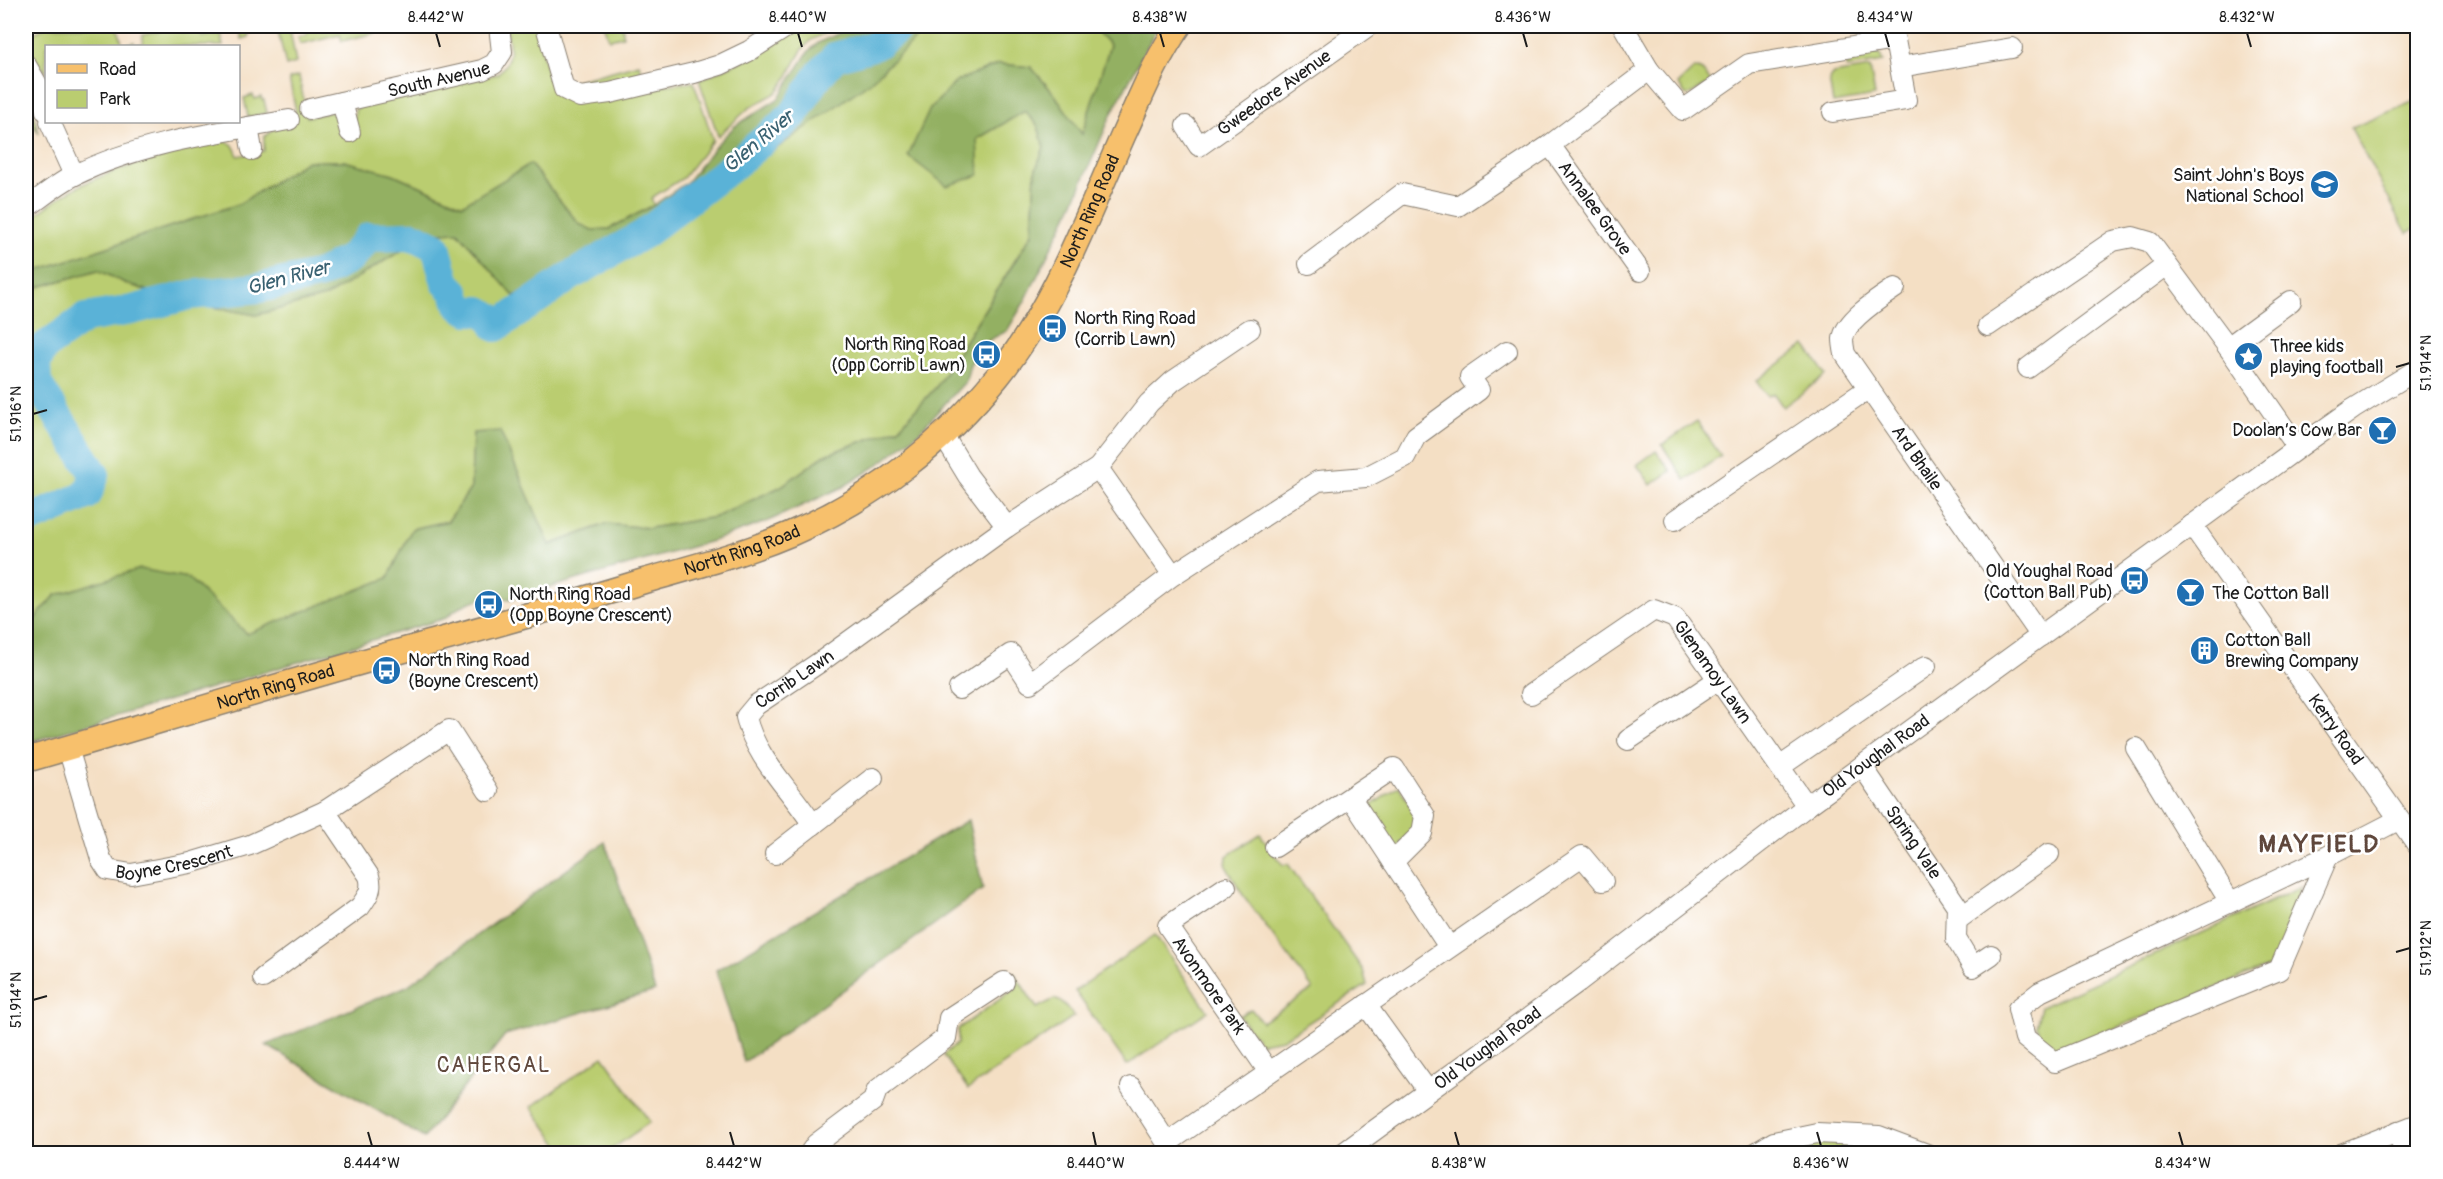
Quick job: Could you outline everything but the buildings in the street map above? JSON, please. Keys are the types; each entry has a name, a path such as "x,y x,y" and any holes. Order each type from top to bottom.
{"main road":[{"name":"North Ring Road","path":"26,760 581,600 765,544 824,518 861,497 895,475 943,435 977,401 1017,352 1039,316 1144,89 1179,26"}],"street":[{"name":"South Avenue","path":"310,109 482,70 494,64 502,52 499,26"},
{"path":"546,26 559,79 564,89 580,97 645,86 720,65 749,51 788,26"},
{"name":"Gweedore Avenue","path":"1186,126 1199,146 1368,26"},
{"path":"1623,26 1649,70 1683,110 1749,64 1895,40 1906,100 1833,112"},
{"path":"1900,67 2013,48"},
{"path":"26,65 41,91 45,107"},
{"name":"Annalee Grove","path":"1309,264 1402,194 1458,206 1550,145 1649,70"},
{"path":"342,102 350,132"},
{"path":"26,208 74,175 158,145 290,120"},
{"path":"50,123 74,175"},
{"path":"248,127 252,150"},
{"name":"Annalee Grove","path":"1550,145 1640,271"},
{"path":"1988,326 2113,242 2133,237 2150,242 2228,347 2298,448"},
{"path":"2028,368 2167,265"},
{"name":"Ard Bhaile","path":"1895,288 1851,323 1843,337 1845,354 2041,636"},
{"path":"2228,347 2291,301"},
{"path":"943,435 968,476 1007,527 1098,468 1149,403 1173,381 1250,329"},
{"path":"959,689 1011,654 1030,682 1173,575 1318,481 1366,477 1405,457 1416,436 1479,390 1470,377 1506,351"},
{"name":"Old Youghal Road","path":"1343,1153 1578,982 1862,766 2192,525 2354,409 2418,369"},
{"path":"1675,520 1869,388"},
{"path":"1098,468 1173,575"},
{"name":"Kerry Road","path":"2192,525 2418,846"},
{"name":"Corrib Lawn","path":"813,825 750,733 746,717 756,705 1007,527"},
{"name":"Glenamoy Lawn","path":"1531,694 1654,610 1675,618 1781,766 1807,807"},
{"path":"1781,766 1926,666"},
{"path":"1628,740 1719,679"},
{"name":"Boyne Crescent","path":"68,748 101,859 108,870 130,874 190,863 250,845 325,811 449,730 488,791"},
{"path":"2136,748 2230,902"},
{"name":"Spring Vale","path":"1862,766 1957,906 1956,939 1973,967 1990,955"},
{"path":"1275,846 1394,768 1425,816 1422,833 1393,862"},
{"path":"775,854 873,778"},
{"path":"1351,798 1449,947"},
{"path":"263,978 360,907 368,897 372,885 369,876 325,811"},
{"path":"2328,856 2279,970 2055,1062 2025,1038 2018,1009 2040,992 2328,856 2398,820"},
{"path":"1957,920 2049,854"},
{"path":"1131,1087 1167,1143 1582,856 1602,881"},
{"name":"Avonmore Park","path":"1226,887 1168,926 1269,1072"},
{"path":"809,1154 816,1144 873,1101 878,1090 946,1038 949,1018 1004,982"},
{"path":"1366,1005 1428,1091"},
{"path":"2341,1154 2418,1124"},
{"path":"2398,1131 2405,1154"},
{"path":"1754,1154 1774,1142 1817,1133 1879,1136 1927,1154"}],"green space":[{"path":"47,26 117,26 123,45 45,45 45,72 27,48 26,38"},
{"path":"238,26 258,26 259,30 247,33 248,37 241,39"},
{"path":"277,26 305,26 290,29 296,63 286,66"},
{"path":"312,26 321,26 323,30 330,29 329,26 373,26 375,33 342,41 340,34 300,44 298,36 307,34 307,30 313,29"},
{"path":"506,26 536,26 548,76 557,96 694,82 713,140 683,178 651,198 654,205 609,229 592,230 579,224 530,164 463,205 393,174 344,161 307,161 239,204 26,274 26,222 80,186 137,164 221,142 233,145 238,156 264,151 264,137 296,111 289,79 299,76 307,117 331,112 354,118 355,110 361,106 497,74 508,58"},
{"path":"605,26 623,26 623,36 609,39"},
{"path":"802,26 838,26 811,40 802,50 776,93 749,108 718,136 699,80 762,52"},
{"path":"852,26 929,26 870,82 642,244 597,268 559,276 514,296 458,232 438,233 422,238 325,297 256,315 180,301 127,284 98,270 28,290 26,287 26,274 239,204 307,161 344,161 393,174 462,205 530,164 579,224 592,230 609,229 654,205 687,182 718,143 735,126 778,99 808,52 818,43"},
{"path":"929,26 1092,26 1110,45 1082,135 1055,95 1030,67 999,64 957,81 930,109 977,139 1025,111 1038,126 1044,147 1035,172 1032,233 937,386 899,428 825,455 780,487 716,517 650,528 606,524 549,545 525,492 473,434 471,488 448,521 412,529 388,578 247,634 188,578 56,595 26,628 26,287 29,290 98,270 127,284 180,301 256,315 325,297 422,238 438,233 458,232 514,296 559,276 597,268 870,82"},
{"path":"1092,26 1158,26 1112,113 1073,204 1025,301 1007,331 989,340 970,364 966,381 918,433 878,465 843,487 766,522 712,541 510,599 475,600 460,607 446,618 26,743 26,628 56,595 140,569 188,578 247,634 388,578 412,529 448,521 471,488 473,433 500,431 550,545 606,524 650,528 716,517 780,487 825,455 899,428 937,386 1032,234 1035,172 1044,147 1038,126 1025,111 977,139 979,175 947,186 908,156 930,109 957,81 999,64 1031,67 1055,95 1082,134 1110,45"},
{"path":"180,27 182,33 200,29 202,37 220,33 223,45 135,45 143,43 142,35"},
{"path":"1874,52 1880,55 1883,62 1847,68 1845,54"},
{"path":"639,64 642,73 594,83 575,81"},
{"path":"1695,68 1702,71 1712,82 1687,96 1678,84"},
{"path":"1870,68 1875,96 1833,103 1829,79 1833,74"},
{"path":"253,95 255,99 261,97 264,100 267,113 248,117 244,98"},
{"path":"30,100 39,134 35,127 26,132 26,119 29,117 26,102"},
{"path":"2417,100 2417,227 2407,233 2351,128"},
{"path":"1805,345 1826,375 1783,407 1774,394 1767,396 1756,381"},
{"path":"1697,421 1721,456 1685,480 1662,445"},
{"path":"1656,451 1671,471 1651,485 1637,465"},
{"path":"1399,786 1419,822 1397,849 1365,810"},
{"path":"968,820 983,889 744,1062 716,970"},
{"path":"1260,834 1283,865 1288,864 1363,970 1367,985 1283,1039 1260,1043 1239,1016 1251,1009 1262,1022 1313,989 1243,895 1226,866 1227,856"},
{"path":"605,842 655,991 505,1035 424,1138 266,1045 407,986"},
{"path":"2302,887 2273,965 2063,1049 2046,1045 2036,1026 2041,1007"},
{"path":"1155,935 1208,1011 1127,1065 1075,991"},
{"path":"1014,973 1037,1008 1054,999 1062,1002 1074,1016 968,1089 943,1055 958,1043 958,1029 1017,987 1009,976"},
{"path":"603,1056 650,1122 606,1153 564,1153 531,1107"},
{"path":"1847,1137 1905,1154 1767,1154 1775,1149"}],"waterway":[{"name":"Glen River","path":"26,521 87,495 95,475 37,383 36,363 44,347 85,318 132,310 190,295 259,288 321,274 351,258 369,237 413,236 436,247 446,283 455,292 459,305 468,311 480,311 489,316 496,327 572,275 644,234 733,166 793,115 819,75 835,57 876,45 899,26"}],"place":[{"name":"Saint John's Boys National School","path":"2325,185"},
{"name":"North Ring Road (Corrib Lawn)","path":"1053,328"},
{"name":"North Ring Road (Opp Corrib Lawn)","path":"987,354"},
{"name":"Three kids playing football","path":"2249,356"},
{"name":"Doolan’s Cow Bar","path":"2383,430"},
{"name":"Old Youghal Road (Cotton Ball Pub)","path":"2134,581"},
{"name":"The Cotton Ball","path":"2191,593"},
{"name":"North Ring Road (Opp Boyne Crescent)","path":"488,604"},
{"name":"Cotton Ball Brewing Company","path":"2204,650"},
{"name":"North Ring Road (Boyne Crescent)","path":"387,670"}],"district":[{"name":"MAYFIELD","path":"2319,844"},
{"name":"CAHERGAL","path":"494,1065"}]}
